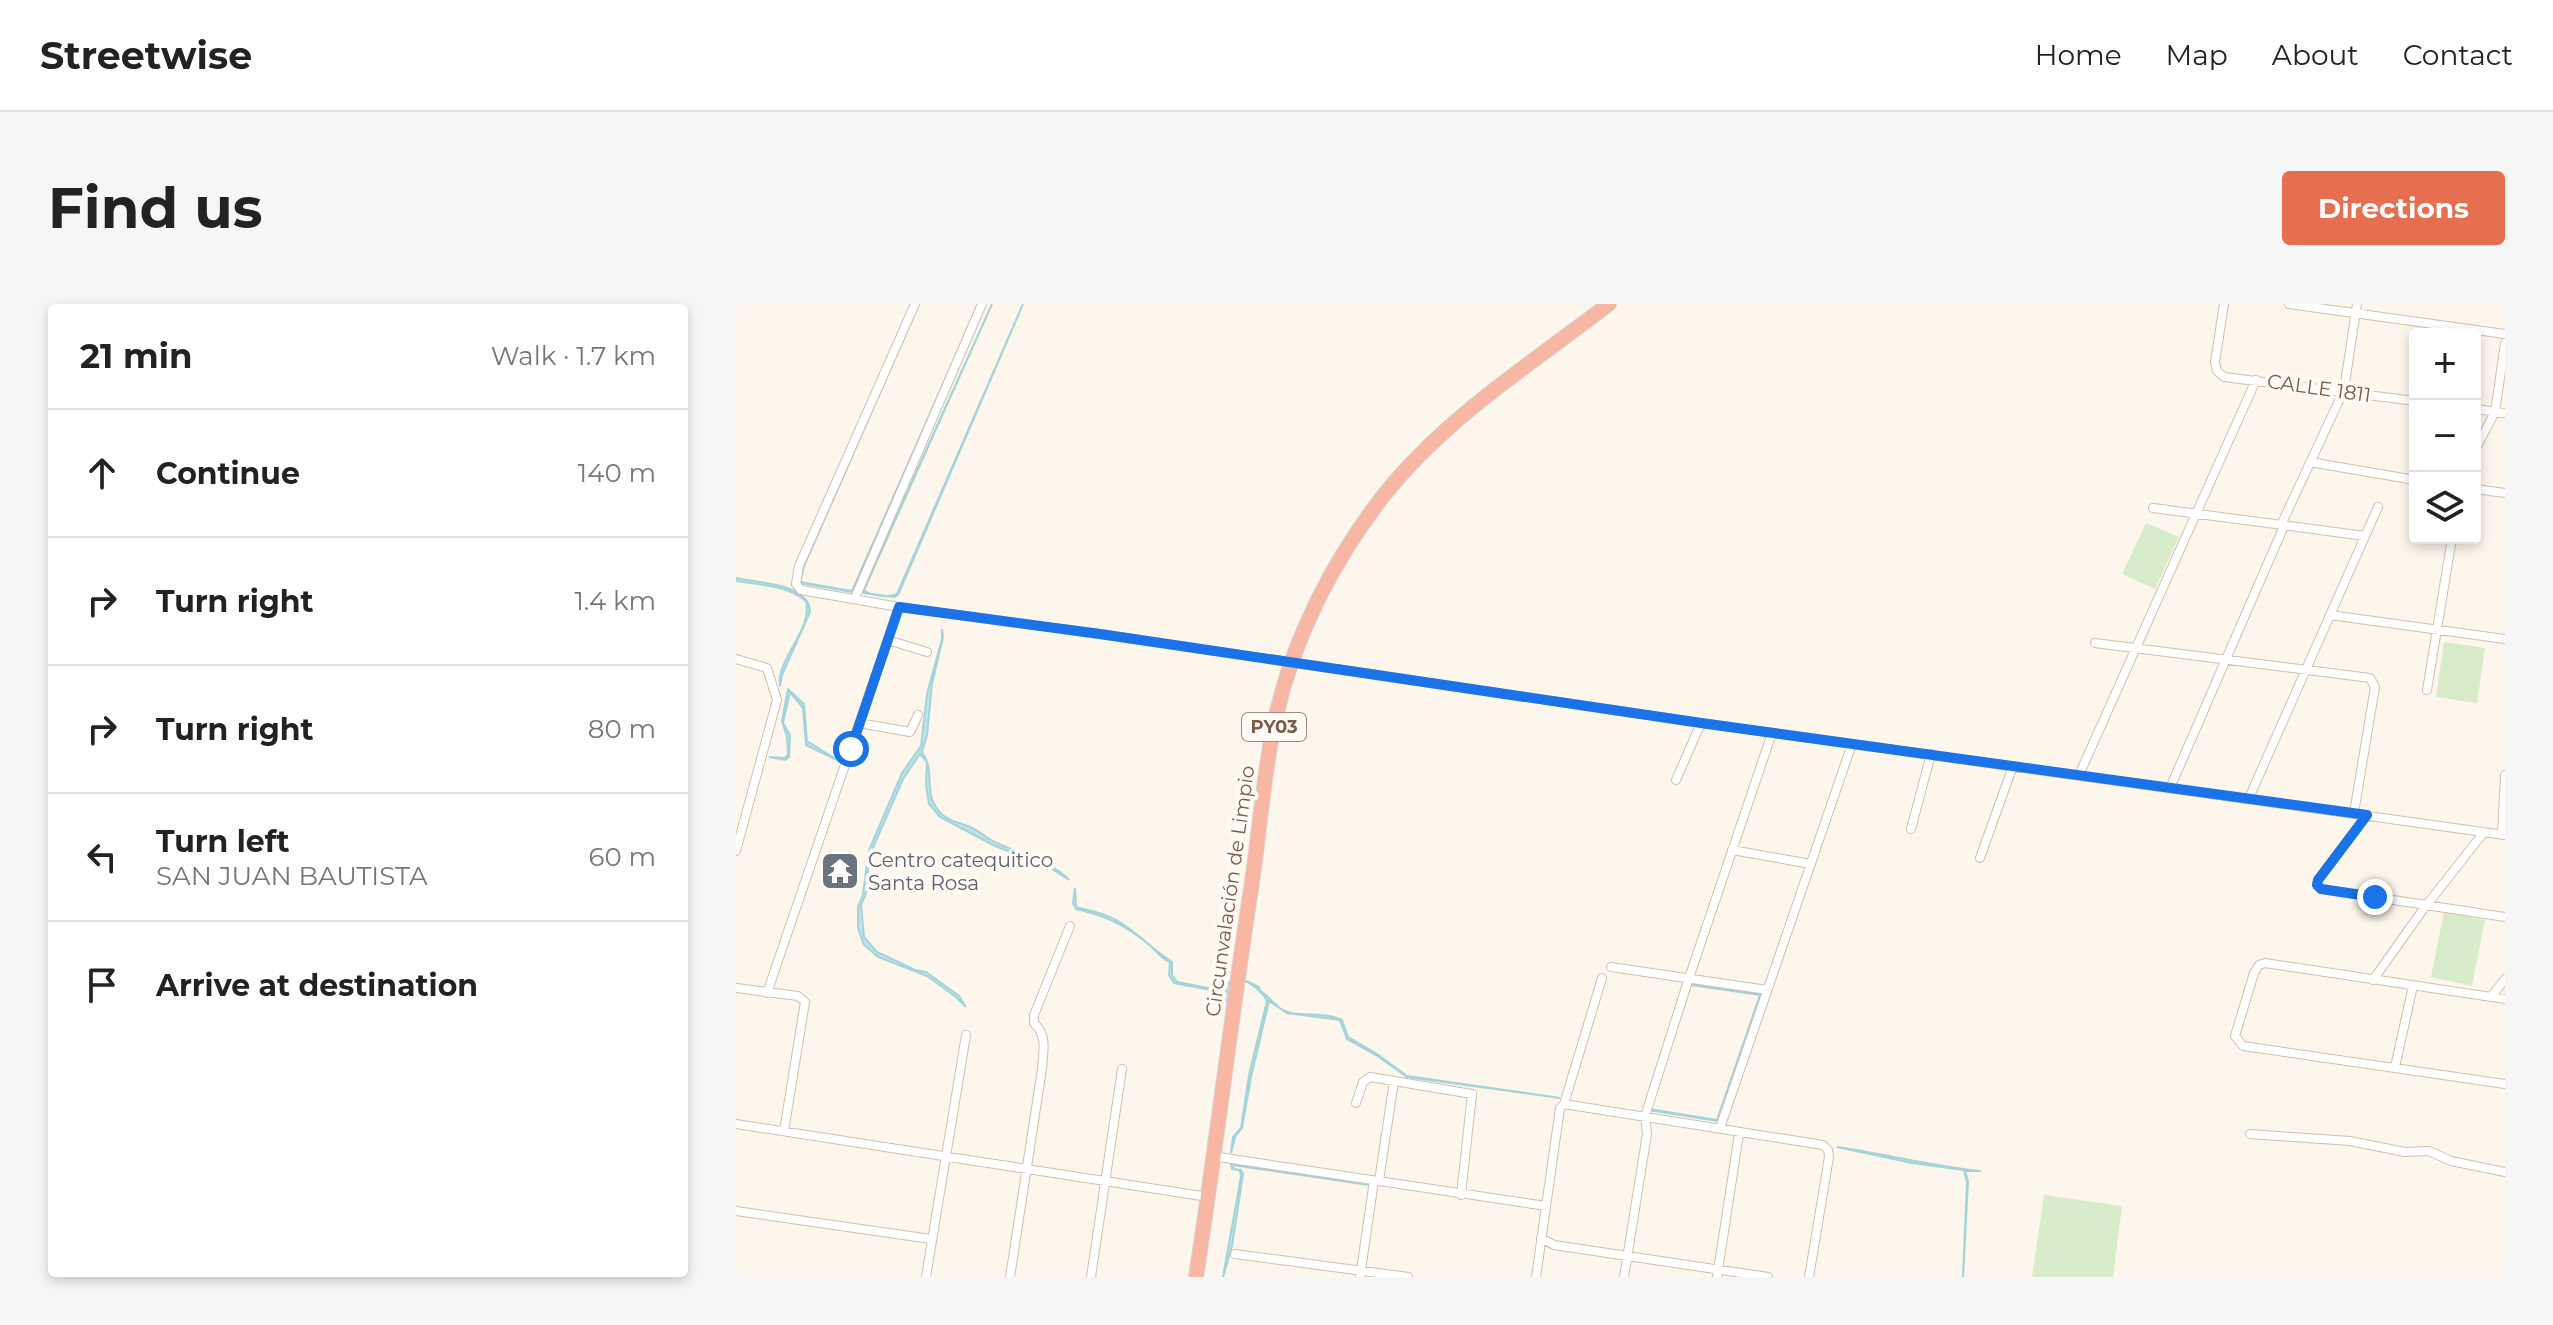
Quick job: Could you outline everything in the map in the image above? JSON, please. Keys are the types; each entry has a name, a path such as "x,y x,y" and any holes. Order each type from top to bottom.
{"highway":[{"name":"Circunvalación de Limpio","path":"1196,1277 1266,771 1277,713 1312,611 1349,542 1386,493 1438,437 1609,304"}],"street":[{"path":"915,304 796,578 801,590 899,607 1701,723 2504,835 2505,775"},
{"path":"855,598 982,304"},
{"name":"CALLE 1811","path":"2224,304 2215,362 2217,371 2224,377 2409,400"},
{"path":"2289,304 2356,308 2505,334"},
{"path":"2170,788 2343,392 2356,308"},
{"path":"2481,439 2495,412 2505,343"},
{"path":"2079,775 2256,380"},
{"path":"2481,410 2505,413"},
{"path":"2310,462 2409,479"},
{"path":"2481,490 2505,493"},
{"path":"2249,798 2378,507"},
{"path":"2153,508 2365,536"},
{"path":"2427,690 2451,544"},
{"path":"767,993 899,607"},
{"path":"2330,615 2505,639"},
{"path":"888,640 927,652"},
{"path":"2095,643 2370,678 2373,682 2354,813"},
{"path":"736,659 767,668 777,700 736,851"},
{"path":"859,723 910,732 918,715"},
{"path":"1676,780 1701,723"},
{"path":"1624,1277 1647,1134 1645,1116 1772,733"},
{"path":"1720,1128 1852,744"},
{"path":"1911,829 1931,754"},
{"path":"1980,858 2013,766"},
{"path":"2367,815 2318,880 2317,885 2321,889 2505,917"},
{"path":"2373,980 2484,832"},
{"path":"1732,850 1811,864"},
{"path":"1010,1277 1044,1039 1041,1029 1034,1023 1034,1015 1070,926"},
{"path":"2505,999 2265,963 2259,965 2254,973 2235,1036 2243,1046 2505,1084"},
{"path":"1611,967 1767,990"},
{"path":"1536,1277 1560,1108 1564,1104 1602,978"},
{"path":"2491,997 2505,979"},
{"path":"2395,1067 2413,986"},
{"path":"736,988 798,996 805,1002 784,1131"},
{"path":"926,1277 966,1035"},
{"path":"1091,1277 1122,1069"},
{"path":"1356,1103 1363,1082 1368,1078 1472,1094 1461,1195"},
{"path":"1360,1274 1394,1081"},
{"path":"1564,1104 1720,1128 1739,1134 1816,1143 1828,1150 1809,1277"},
{"path":"736,1124 1208,1197"},
{"path":"1718,1273 1739,1134"},
{"path":"2250,1134 2350,1141 2405,1152 2429,1151 2451,1161 2505,1172"},
{"path":"1212,1156 1546,1206"},
{"path":"736,1211 931,1239"},
{"path":"1541,1238 1554,1245 1718,1273 1768,1277"},
{"path":"1235,1254 1360,1274 1408,1277"}],"green space":[{"path":"2146,523 2179,537 2155,589 2122,574"},
{"path":"2444,642 2485,648 2477,703 2436,697"},
{"path":"2444,912 2485,920 2472,986 2431,977"},
{"path":"2044,1195 2122,1206 2113,1277 2032,1277"}],"water":[{"path":"919,304 804,566 800,582 852,591 978,304 852,592 799,583 803,566"},
{"path":"992,304 864,590 872,594 863,590"},
{"path":"1023,304 898,595 887,596 897,594"},
{"path":"736,578 781,586 801,595 808,602 810,612 780,686 783,665 804,623 806,601 782,589 736,581"},
{"path":"942,629 943,637 922,752 927,762 920,754 903,779 869,857 867,891 861,905 864,937 877,952 926,972 959,996 966,1007 927,976 878,957 864,945 858,928 858,907 863,894 869,850 902,773 921,746 927,694"},
{"path":"788,689 804,704 807,741 841,762 806,745 803,708 790,692 783,723 790,735 789,757 785,760 769,757 785,758 788,754 782,721"},
{"path":"927,762 931,796 941,814 1044,863 1069,880 1052,869 995,846 940,817 929,804"},
{"path":"1075,888 1076,907 1109,917 1145,941 1113,921 1076,909 1073,903"},
{"path":"1152,947 1172,962 1172,975 1177,982 1218,990 1224,999 1225,986 1229,983 1227,1001 1223,1001 1216,991 1174,983 1169,975 1170,962"},
{"path":"1691,983 1761,994 1717,1121 1648,1110","holes":["1691,985 1760,995 1717,1120 1649,1109"]},
{"path":"1260,991 1286,1011 1342,1020 1348,1037 1407,1076 1560,1098 1407,1077 1347,1039 1340,1020 1287,1013 1269,1001 1242,1128 1235,1137 1231,1153 1233,1137 1241,1128 1249,1075 1267,1001"},
{"path":"1837,1147 1981,1171 1965,1171 1968,1181 1963,1277 1967,1182 1964,1170"},
{"path":"1231,1164 1369,1185 1232,1165 1234,1169 1241,1170 1243,1174 1232,1246 1223,1277 1241,1176 1240,1170 1232,1169"}],"place":[{"name":"Centro catequitico Santa Rosa","path":"840,871"}],"route":[{"path":"851,749 899,607 2367,815 2317,885 2321,889 2375,897"}]}
